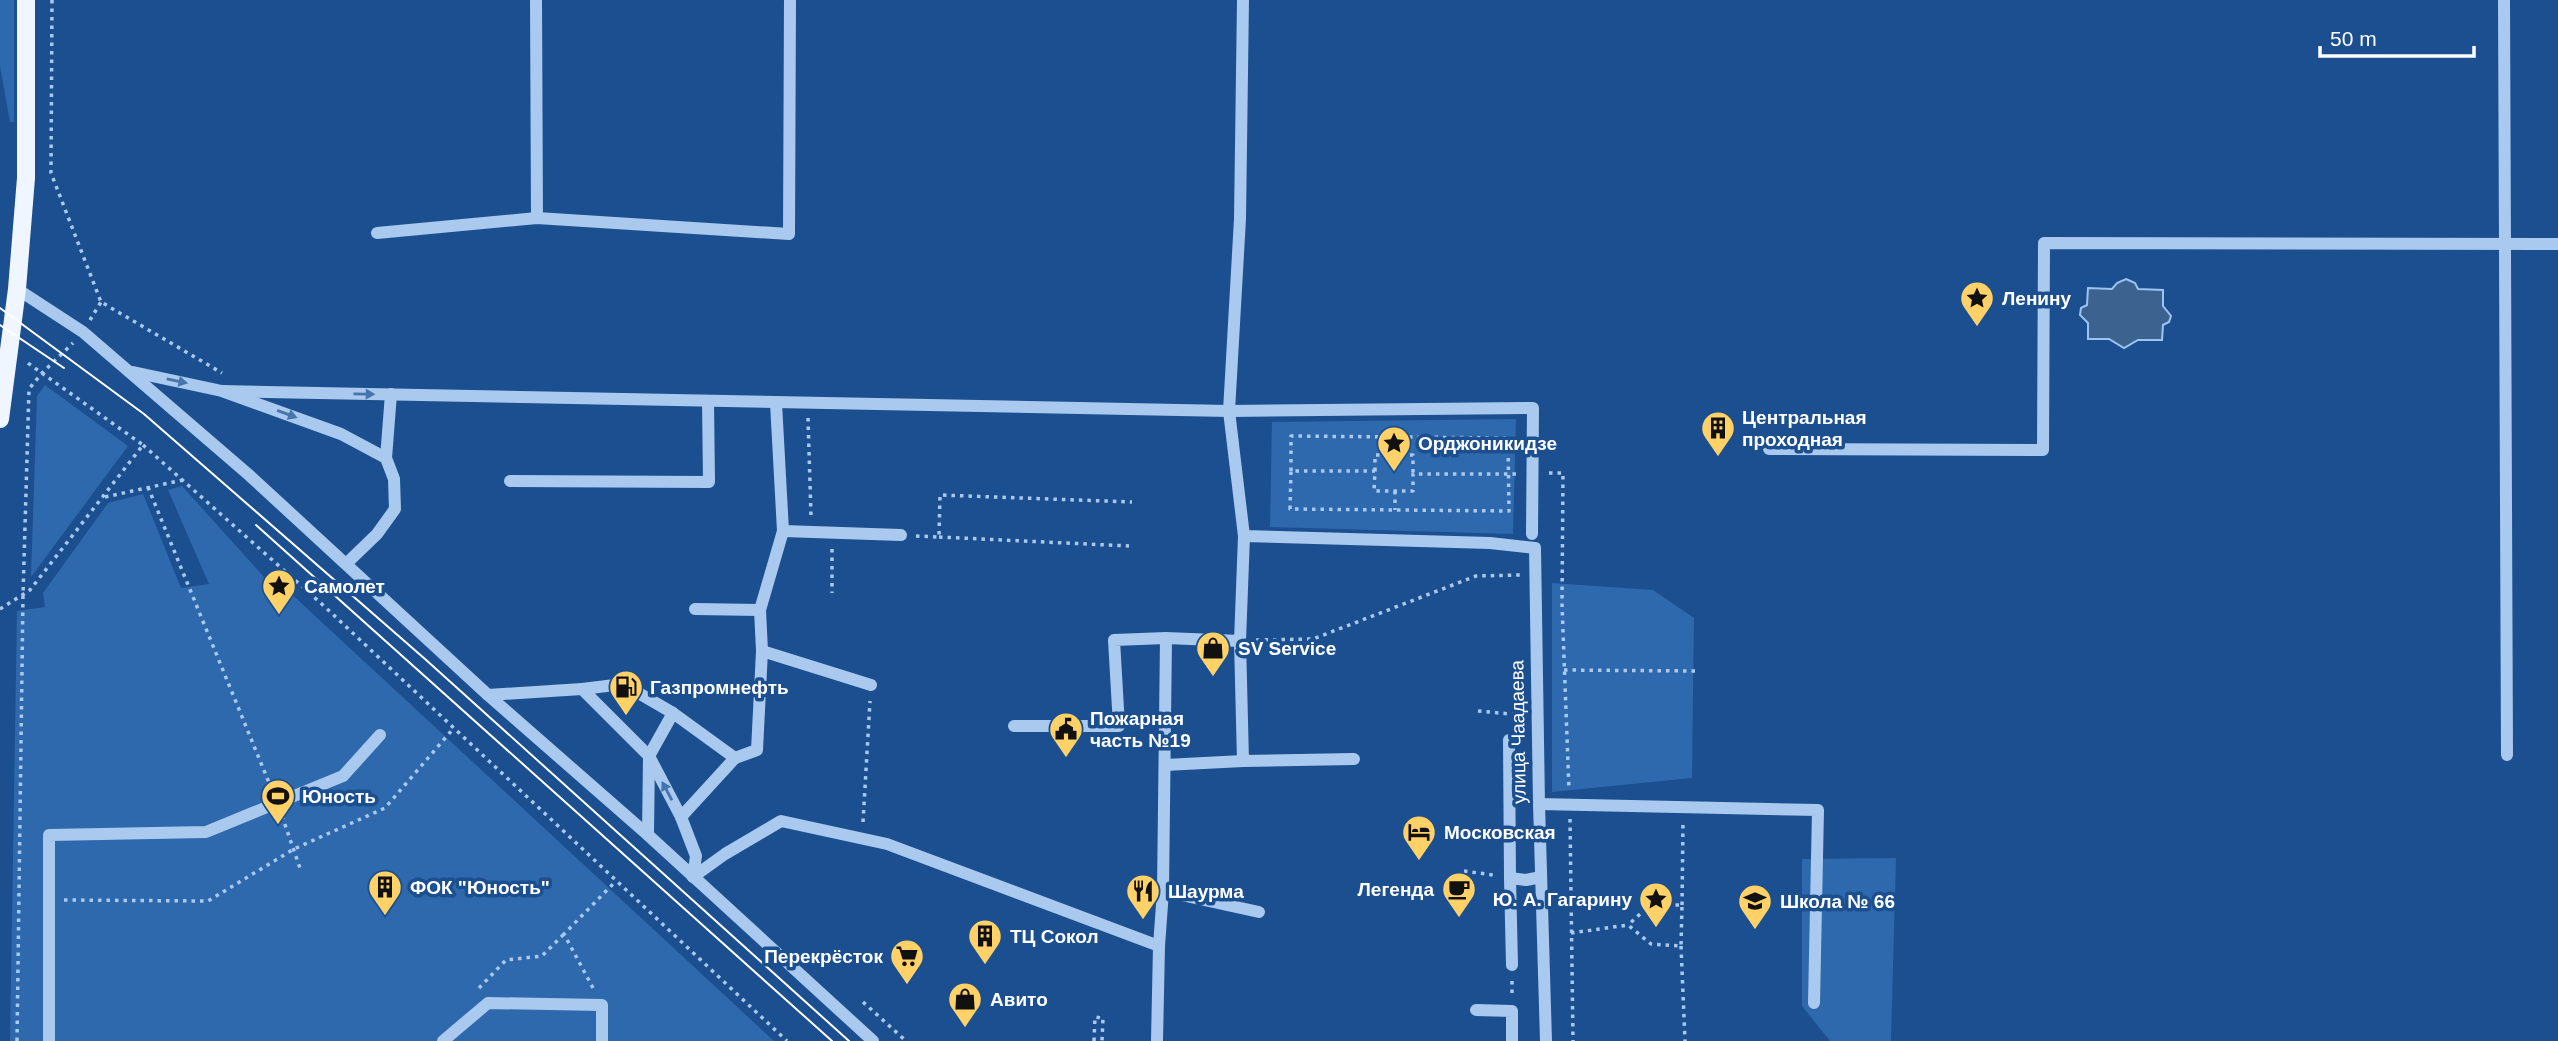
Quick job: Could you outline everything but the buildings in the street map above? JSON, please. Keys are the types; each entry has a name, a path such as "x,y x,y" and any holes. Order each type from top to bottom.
{"main road":[{"path":"0,419 17,289 26,178 26,0"}],"street":[{"path":"536,0 537,218"},
{"path":"377,233 537,218 789,234 790,0"},
{"path":"1243,0 1240,219 1229,411 1244,536 1240,641 1243,761"},
{"path":"2504,0 2507,755"},
{"path":"1769,449 2043,450 2045,243 2558,244"},
{"path":"17,289 74,325 132,372 347,563 488,695 648,835 873,1041"},
{"path":"132,372 222,391 341,434 386,458"},
{"path":"222,391 1229,411"},
{"path":"347,563 377,534 396,509 394,480 386,458 391,394"},
{"path":"510,481 709,482 708,401"},
{"path":"681,817 735,758 757,750 762,651 760,610 783,531 776,403"},
{"name":"улица Чаадаева","path":"1229,411 1534,408 1534,541 1546,1041"},
{"path":"783,531 901,535"},
{"path":"1244,536 1490,544 1534,541"},
{"path":"695,609 760,610"},
{"path":"1014,726 1119,726 1114,640 1166,638 1240,641"},
{"path":"1157,1041 1163,891 1166,638"},
{"path":"762,651 871,685"},
{"path":"488,695 623,684 673,713 735,758"},
{"path":"582,689 649,756 681,817 696,856 693,877"},
{"path":"648,835 649,756 673,713"},
{"path":"49,1041 49,835 206,831 343,776 380,735"},
{"path":"1509,740 1512,965"},
{"path":"1164,765 1354,759"},
{"path":"1539,804 1818,810 1814,1003"},
{"path":"693,877 781,821 887,844 1159,946"},
{"path":"1510,878 1526,880 1541,877"},
{"path":"1163,891 1259,912"},
{"path":"443,1041 488,1003 602,1005 602,1041"},
{"path":"1476,1010 1512,1010 1512,1041"}],"path":[{"path":"52,0 51,173 101,302 221,373 235,374"},
{"path":"9,349 143,444 184,480 324,606 787,1041"},
{"path":"17,1041 23,595 29,390 42,373"},
{"path":"808,403 811,532"},
{"path":"1290,436 1394,439 1508,438 1509,511 1290,509 1290,436"},
{"path":"1394,439 1394,455"},
{"path":"0,609 30,590 143,444"},
{"path":"1375,455 1413,455 1413,491 1374,491 1375,471 1375,455"},
{"path":"1291,471 1375,471"},
{"path":"1413,474 1563,473 1562,604 1573,1041"},
{"path":"103,497 184,480"},
{"path":"148,487 278,803 302,871"},
{"path":"1395,491 1395,510"},
{"path":"939,537 940,495 1132,502"},
{"path":"832,532 832,593"},
{"path":"901,535 1129,546"},
{"path":"1240,641 1313,639 1476,576 1521,575"},
{"path":"1564,670 1697,671"},
{"path":"862,839 871,685"},
{"path":"1478,711 1524,715"},
{"path":"57,900 208,901 294,849 385,808 453,729"},
{"path":"1683,807 1681,946 1685,1041"},
{"path":"1464,871 1510,878"},
{"path":"471,996 506,960 542,956 616,881"},
{"path":"1571,933 1628,925 1650,905 1682,905"},
{"path":"1628,925 1651,944 1681,946"},
{"path":"564,934 602,1005"},
{"path":"1512,965 1512,1010"},
{"path":"863,1002 905,1041"},
{"path":"1094,1041 1095,1017 1103,1018 1102,1041"}],"shaded area":[{"path":"0,0 14,0 14,122 10,122 0,66"},
{"path":"2126,279 2135,283 2138,289 2163,290 2163,306 2171,316 2169,322 2163,325 2162,340 2138,340 2124,348 2109,339 2088,339 2088,323 2080,315 2081,308 2087,305 2088,288 2112,289"},
{"path":"45,385 128,446 31,577 37,396"},
{"path":"1516,419 1513,534 1270,527 1272,422"},
{"name":"Юность","path":"182,486 264,577 272,576 774,1041 10,1041 17,611 45,607 43,593 108,503 143,494 181,588 209,584 168,490"},
{"path":"1552,583 1653,590 1694,618 1692,778 1552,792"},
{"path":"1896,858 1891,1041 1830,1041 1802,1006 1802,859"}],"tram line":[{"path":"0,308 144,414 425,659 849,1041"},
{"path":"0,325 64,368"},
{"path":"256,525 832,1041"}],"place":[{"name":"Ленину","path":"1977,328"},
{"name":"Центральная проходная","path":"1718,458"},
{"name":"Орджоникидзе","path":"1394,473"},
{"name":"Самолет","path":"279,616"},
{"name":"SV Service","path":"1213,678"},
{"name":"Газпромнефть","path":"626,717"},
{"name":"Пожарная часть №19","path":"1066,759"},
{"name":"Юность","path":"278,826"},
{"name":"Московская","path":"1419,862"},
{"name":"ФОК \"Юность\"","path":"385,917"},
{"name":"Легенда","path":"1459,919"},
{"name":"Шаурма","path":"1143,921"},
{"name":"Ю. А. Гагарину","path":"1656,929"},
{"name":"Школа № 66","path":"1755,931"},
{"name":"ТЦ Сокол","path":"985,966"},
{"name":"Перекрёсток","path":"907,986"},
{"name":"Авито","path":"965,1029"}]}
